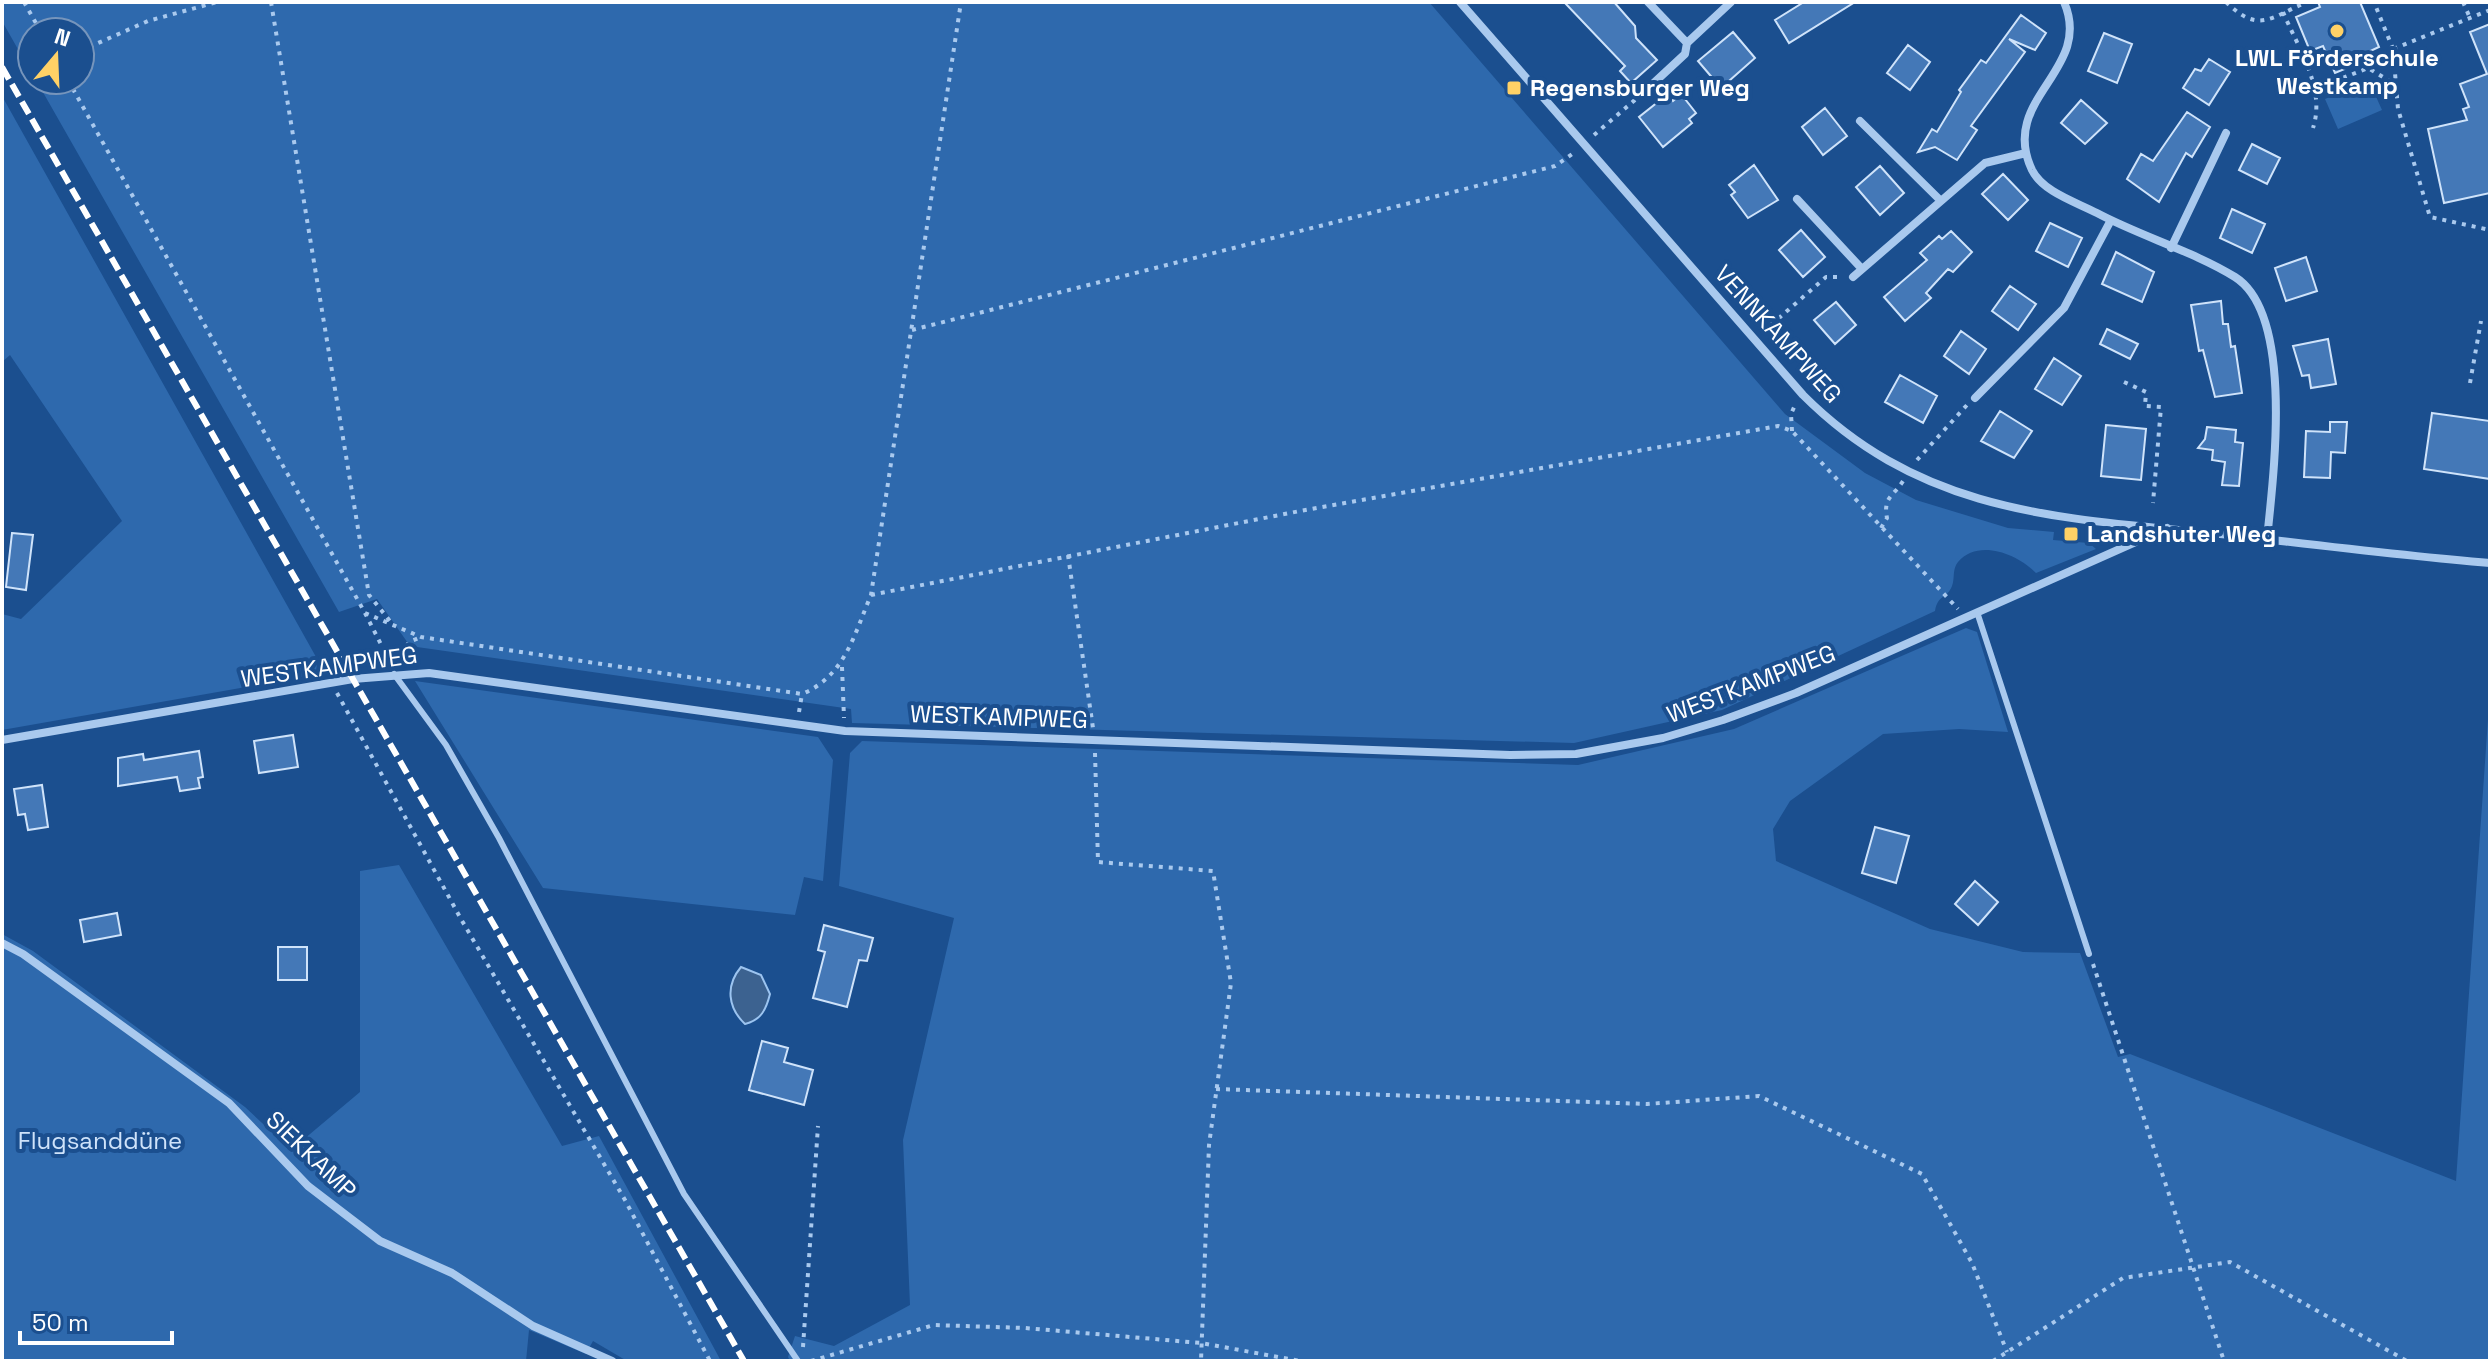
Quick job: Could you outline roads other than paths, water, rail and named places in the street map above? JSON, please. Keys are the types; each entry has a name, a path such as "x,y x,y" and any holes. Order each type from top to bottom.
{"street":[{"name":"VENNKAMPWEG","path":"1460,2 1803,395 1830,421 1909,473 1959,494 2006,508 2167,528"},
{"path":"1648,2 1687,43"},
{"path":"1644,92 1685,54 1687,43 1731,2"},
{"path":"2064,2 2070,27 2069,45 2064,58 2029,111 2024,141 2033,172 2051,189 2235,277 2249,292 2268,335 2278,414 2267,539"},
{"path":"1860,121 1941,201"},
{"path":"2171,248 2226,133"},
{"path":"1853,277 1985,163 2026,153"},
{"path":"1797,199 1862,269"},
{"path":"1975,398 2064,308 2111,220"},
{"path":"2167,528 2490,563"},
{"name":"WESTKAMPWEG","path":"2,740 332,683 394,674 429,673 845,731 1510,755 1576,754 1663,738 1796,693 2167,528"},
{"name":"SIEKKAMP","path":"2,943 23,954 229,1103 308,1186 380,1241 452,1273 533,1326 612,1361"}],"lane":[{"path":"1977,612 2089,954"},
{"path":"394,674 417,701 480,804 684,1194 800,1361"}],"railway":[{"path":"2,67 744,1361"}],"place":[{"name":"LWL Förderschule Westkamp","path":"2337,31"},
{"name":"Regensburger Weg","path":"1514,88"},
{"name":"Landshuter Weg","path":"2071,534"}],"park label":[{"name":"Flugsanddüne","path":"100,1141"}]}
